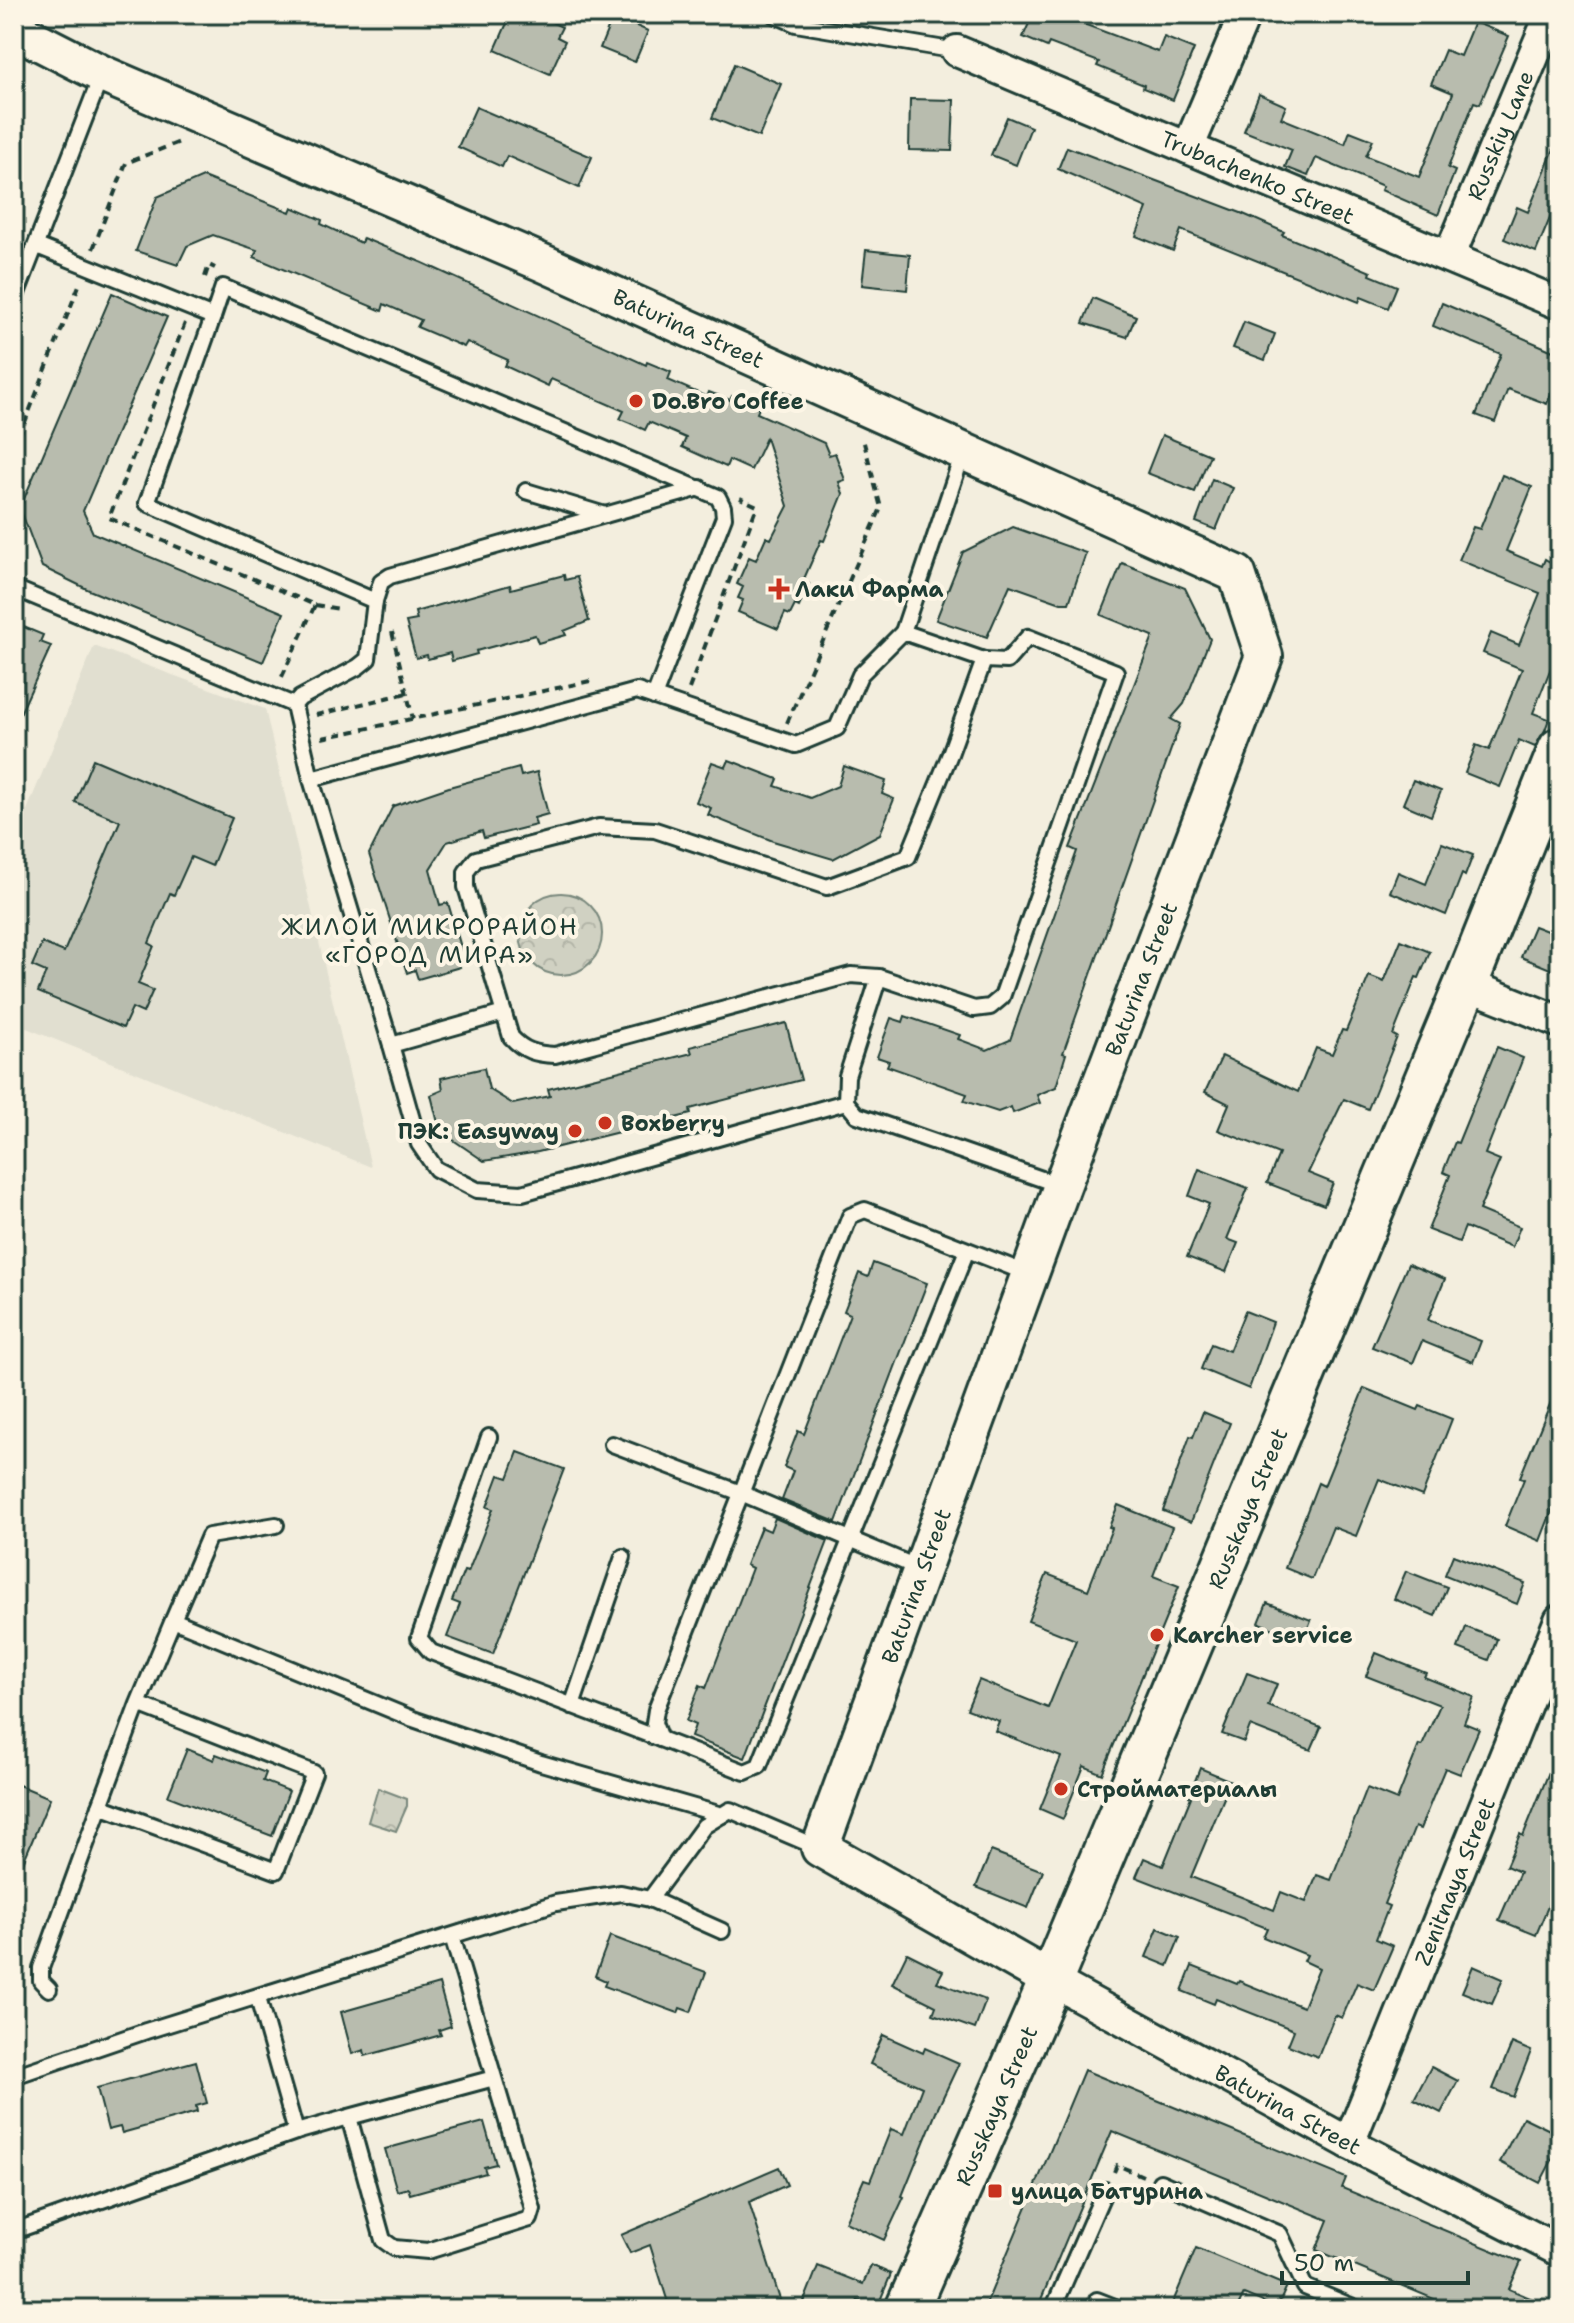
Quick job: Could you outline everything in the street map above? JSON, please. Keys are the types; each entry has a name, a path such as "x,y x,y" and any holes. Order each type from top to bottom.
{"main road":[{"name":"Russkaya Street","path":"907,2309 1051,1980 1466,984 1560,749"}],"street":[{"path":"1188,148 1245,14"},
{"name":"Russkiy Lane","path":"1449,257 1551,14"},
{"name":"Baturina Street","path":"14,29 102,74 543,263 1237,574 1264,656 1062,1186 820,1848 1051,1980 1349,2143 1560,2251"},
{"name":"Trubachenko Street","path":"957,51 1560,304"},
{"path":"1466,984 1560,1022"},
{"name":"Zenitnaya Street","path":"1349,2143 1560,1620"}],"lane":[{"path":"773,14 796,24 957,51"},
{"path":"14,301 102,74"},
{"path":"37,246 213,317"},
{"path":"375,601 147,503 223,287 718,497 724,517 654,697"},
{"path":"311,779 637,691 796,745 837,728 860,675 903,632 964,452"},
{"path":"294,705 300,698 368,659 375,601 381,582 390,576 700,488"},
{"path":"526,491 605,515"},
{"path":"14,588 294,705 307,741 311,779 419,1144 436,1169 477,1190 522,1193 846,1102"},
{"path":"903,632 984,660 1007,661 1028,637 1116,672 1002,997 990,1007 974,1009 879,977 851,975 555,1055 535,1054 522,1048 511,1037 466,887 466,872 476,859 599,827 655,830 827,887 908,857 984,660"},
{"path":"879,977 847,1076 846,1102 857,1115 1062,1186"},
{"path":"391,1045 504,1013"},
{"path":"660,1739 654,1723 656,1710 850,1216 865,1210 1030,1274"},
{"path":"489,1437 419,1638 431,1652 745,1772 759,1766 967,1250"},
{"path":"612,1444 741,1493 922,1569"},
{"path":"49,1989 41,1981 41,1968 138,1704 209,1536 276,1525"},
{"path":"572,1706 623,1557"},
{"path":"173,1620 413,1719 541,1763 722,1815"},
{"path":"100,1806 276,1871 314,1773 138,1704"},
{"path":"650,1899 704,1826 730,1810 820,1848"},
{"path":"14,2076 146,2031 556,1903 621,1893 650,1899 722,1931"},
{"path":"349,2117 383,2240 394,2248 428,2251 530,2219 533,2209 452,1936"},
{"path":"258,1998 296,2132"},
{"path":"14,2231 296,2132 494,2078"},
{"path":"1160,2182 1280,2234 1305,2287 1358,2309"},
{"path":"1053,2309 1105,2190"},
{"path":"1097,2300 1120,2309"}],"path":[{"path":"187,318 109,518 315,605 274,696"},
{"path":"407,693 306,717 307,741 598,679"},
{"path":"1105,2190 1117,2165 1160,2182"}],"shaded area":[{"path":"94,646 265,709 371,1167 14,1023 14,842"}],"green space":[{"path":"561,893 577,896 590,905 599,918 602,934 599,950 590,963 577,972 561,975 545,972 532,963 523,950 520,934 523,918 532,905 545,896"},
{"path":"378,1788 407,1799 396,1831 368,1822"}],"building":[{"path":"511,14 550,14 547,20 562,27 557,37 565,41 550,74 495,50"},
{"path":"1033,14 1057,14 1158,52 1164,37 1194,49 1173,100 1097,66 1099,62 1049,43 1047,47 1023,37"},
{"path":"613,16 648,31 635,62 600,48"},
{"path":"1474,22 1509,36 1480,104 1474,102 1448,168 1455,171 1438,215 1381,190 1383,186 1316,158 1308,176 1285,167 1292,150 1244,131 1259,94 1286,106 1281,118 1345,144 1350,131 1373,140 1366,156 1419,177 1453,93 1431,84 1445,50 1460,56"},
{"path":"734,64 781,84 759,137 712,118"},
{"path":"910,99 954,100 952,151 909,150"},
{"path":"476,107 592,157 579,188 507,156 502,167 458,147"},
{"path":"1007,117 1031,127 1016,165 991,155"},
{"path":"1560,134 1560,194 1536,252 1504,239 1517,207 1528,212"},
{"path":"1067,147 1241,213 1284,232 1282,235 1371,272 1370,275 1397,286 1388,308 1361,297 1359,302 1181,230 1173,251 1136,236 1147,208 1058,169"},
{"path":"203,177 290,212 292,207 361,243 363,238 423,263 646,365 647,362 671,372 668,380 707,397 709,392 730,400 732,396 759,408 757,413 824,443 829,455 835,453 845,480 839,482 843,494 803,581 809,584 799,607 795,605 790,615 785,613 778,629 738,612 743,600 738,598 743,587 737,584 749,557 756,560 766,537 771,539 788,506 766,438 751,470 729,460 726,467 682,447 686,438 649,422 645,430 620,419 624,411 551,379 548,386 505,366 508,360 467,342 464,347 417,327 421,320 384,304 382,311 254,257 257,250 213,235 187,246 178,265 136,251 157,197"},
{"path":"866,250 910,255 907,290 862,285"},
{"path":"112,293 167,317 83,511 93,533 284,613 263,662 89,590 42,567 20,508"},
{"path":"1093,298 1136,316 1127,337 1083,323"},
{"path":"1442,303 1560,354 1560,372 1547,404 1508,389 1495,422 1476,415 1501,354 1433,326"},
{"path":"1244,322 1275,334 1265,360 1233,348"},
{"path":"1162,435 1210,455 1195,492 1147,473"},
{"path":"1502,475 1532,487 1506,551 1542,566 1545,559 1552,563 1560,546 1560,645 1533,713 1549,719 1545,730 1535,747 1519,740 1500,787 1465,773 1476,745 1489,750 1522,669 1483,653 1491,633 1519,645 1540,593 1459,560 1473,527 1480,529"},
{"path":"1212,479 1233,488 1216,530 1196,522"},
{"path":"1013,527 1086,553 1069,603 1010,585 987,637 936,620 963,552"},
{"path":"1122,563 1185,588 1210,639 1184,704 1171,719 1180,724 1063,1053 1066,1054 1056,1087 1037,1095 1040,1103 1013,1113 1011,1107 998,1112 964,1101 967,1094 887,1066 889,1061 877,1057 891,1018 903,1022 905,1016 960,1035 958,1039 987,1050 1010,1040 1077,851 1070,848 1153,636 1101,615"},
{"path":"564,575 565,580 577,577 589,621 564,631 566,635 538,643 535,635 452,661 450,653 428,659 427,655 416,658 406,622 417,620 415,612 510,585 511,589"},
{"path":"14,623 43,635 40,642 51,646 14,727"},
{"path":"93,759 232,818 212,866 191,857 174,895 170,893 149,943 154,946 138,984 153,990 143,1013 132,1008 123,1028 38,992 46,972 32,966 42,943 64,952 120,821 75,802"},
{"path":"729,760 778,779 775,786 810,798 838,786 844,766 886,781 882,794 894,799 880,834 833,859 773,841 708,815 711,808 696,802 712,762 726,767"},
{"path":"519,768 521,776 537,772 548,814 534,818 536,825 484,838 482,831 447,842 430,869 440,905 448,903 463,954 456,956 460,967 418,979 415,970 407,973 369,854 393,806"},
{"path":"1413,780 1441,791 1431,816 1403,804"},
{"path":"1442,843 1473,855 1446,915 1390,892 1398,872 1426,884"},
{"path":"1534,926 1560,936 1560,973 1521,957"},
{"path":"1401,940 1430,952 1419,978 1416,977 1393,1035 1397,1037 1368,1109 1344,1099 1308,1173 1333,1183 1324,1205 1267,1183 1279,1154 1218,1130 1229,1104 1205,1092 1222,1056 1298,1092 1316,1048 1332,1054 1342,1030 1346,1031 1369,976 1384,982"},
{"path":"786,1023 801,1080 690,1109 691,1114 538,1152 484,1161 440,1131 431,1095 443,1090 441,1078 484,1068 489,1089 513,1104 550,1096 548,1089 692,1053 690,1047"},
{"path":"1497,1047 1523,1058 1485,1154 1500,1160 1479,1210 1520,1227 1512,1247 1465,1227 1459,1242 1428,1230 1450,1175 1443,1172"},
{"path":"1199,1169 1248,1188 1227,1239 1238,1243 1226,1272 1187,1257 1209,1204 1189,1196"},
{"path":"873,1263 927,1283 836,1522 782,1500 793,1471 784,1467 798,1431 804,1434 850,1314 844,1311 859,1273 868,1277"},
{"path":"1408,1264 1445,1279 1428,1320 1481,1341 1473,1362 1422,1341 1413,1363 1372,1347"},
{"path":"1245,1311 1273,1322 1249,1389 1201,1369 1211,1344 1229,1351"},
{"path":"1560,1380 1560,1490 1540,1541 1505,1526 1524,1479 1520,1477"},
{"path":"1364,1388 1418,1410 1420,1406 1452,1419 1422,1496 1379,1479 1356,1536 1333,1527 1312,1579 1285,1568 1318,1483 1324,1486"},
{"path":"1203,1412 1230,1423 1191,1522 1163,1511 1190,1436 1193,1437"},
{"path":"518,1452 564,1469 493,1654 447,1637 460,1604 452,1601 464,1571 468,1572 493,1509 487,1507 499,1475 508,1478"},
{"path":"1118,1505 1172,1527 1153,1576 1179,1586 1102,1774 1084,1766 1063,1819 1040,1809 1061,1757 995,1731 999,1721 967,1709 979,1680 1048,1708 1076,1640 1028,1621 1047,1574 1088,1590"},
{"path":"775,1518 828,1541 745,1758 691,1737 695,1725 686,1721 700,1685 706,1688 752,1568 746,1565 761,1527 770,1531"},
{"path":"1453,1555 1525,1583 1517,1604 1445,1575"},
{"path":"1406,1571 1447,1587 1435,1616 1394,1599"},
{"path":"1267,1603 1311,1620 1303,1641 1259,1623"},
{"path":"1466,1627 1497,1639 1489,1660 1458,1648"},
{"path":"1376,1653 1474,1697 1464,1723 1479,1729 1460,1774 1445,1768 1420,1829 1415,1827 1384,1904 1389,1906 1376,1939 1393,1946 1374,1990 1357,1983 1342,2018 1335,2015 1318,2057 1288,2045 1294,2030 1216,1999 1214,2004 1182,1991 1192,1966 1303,2007 1319,1968 1304,1961 1307,1955 1263,1937 1267,1928 1136,1877 1144,1858 1163,1866 1200,1768 1231,1781 1191,1877 1274,1910 1281,1892 1306,1902 1317,1875 1331,1880 1367,1788 1397,1800 1419,1745 1422,1746 1440,1705 1366,1676"},
{"path":"1247,1673 1277,1684 1268,1706 1321,1727 1311,1750 1250,1726 1244,1742 1222,1734"},
{"path":"1560,1745 1560,1878 1536,1935 1499,1920 1520,1872 1506,1866 1520,1834 1523,1836"},
{"path":"187,1749 214,1760 216,1754 266,1773 263,1781 289,1791 272,1836 168,1796"},
{"path":"14,1783 50,1798 14,1884"},
{"path":"991,1851 1043,1871 1028,1908 976,1887"},
{"path":"1158,1928 1180,1937 1168,1966 1146,1957"},
{"path":"610,1936 706,1972 691,2012 680,2008 678,2013 604,1986 606,1981 595,1976"},
{"path":"907,1953 943,1971 937,1982 986,2000 975,2029 933,2014 936,2006 892,1984"},
{"path":"1473,1966 1503,1979 1492,2004 1462,1992"},
{"path":"439,1984 451,2026 439,2030 441,2035 365,2056 364,2050 352,2054 341,2012"},
{"path":"883,2035 923,2053 925,2048 959,2063 884,2240 845,2222 864,2179 870,2181 891,2129 904,2134 922,2087 870,2064"},
{"path":"1512,2043 1531,2051 1513,2097 1493,2089"},
{"path":"196,2061 207,2103 196,2106 197,2112 122,2133 120,2127 108,2130 97,2088"},
{"path":"1431,2067 1458,2081 1441,2113 1414,2099"},
{"path":"1084,2070 1346,2178 1342,2188 1521,2262 1509,2289 1556,2309 1458,2309 1316,2250 1328,2220 1112,2131 1037,2309 984,2309"},
{"path":"1523,2117 1560,2135 1560,2145 1540,2183 1500,2162"},
{"path":"484,2122 496,2164 484,2167 486,2173 410,2194 408,2188 397,2191 385,2149"},
{"path":"779,2167 787,2185 749,2202 783,2309 670,2309 650,2245 630,2253 621,2235"},
{"path":"1196,2248 1287,2286 1277,2308 1244,2294 1237,2309 1170,2309"},
{"path":"871,2265 891,2274 877,2308 858,2300 854,2309 801,2309 818,2266 863,2284"}],"place":[{"name":"Do.Bro Coffee","path":"636,401"},
{"name":"Лаки Фарма","path":"779,589"},
{"name":"Boxberry","path":"605,1123"},
{"name":"ПЭК: Easyway","path":"575,1131"},
{"name":"Karcher service","path":"1157,1635"},
{"name":"Стройматериалы","path":"1061,1789"},
{"name":"улица Батурина","path":"995,2191"}],"district":[{"name":"ЖИЛОЙ МИКРОРАЙОН «ГОРОД МИРА»","path":"430,941"}]}
